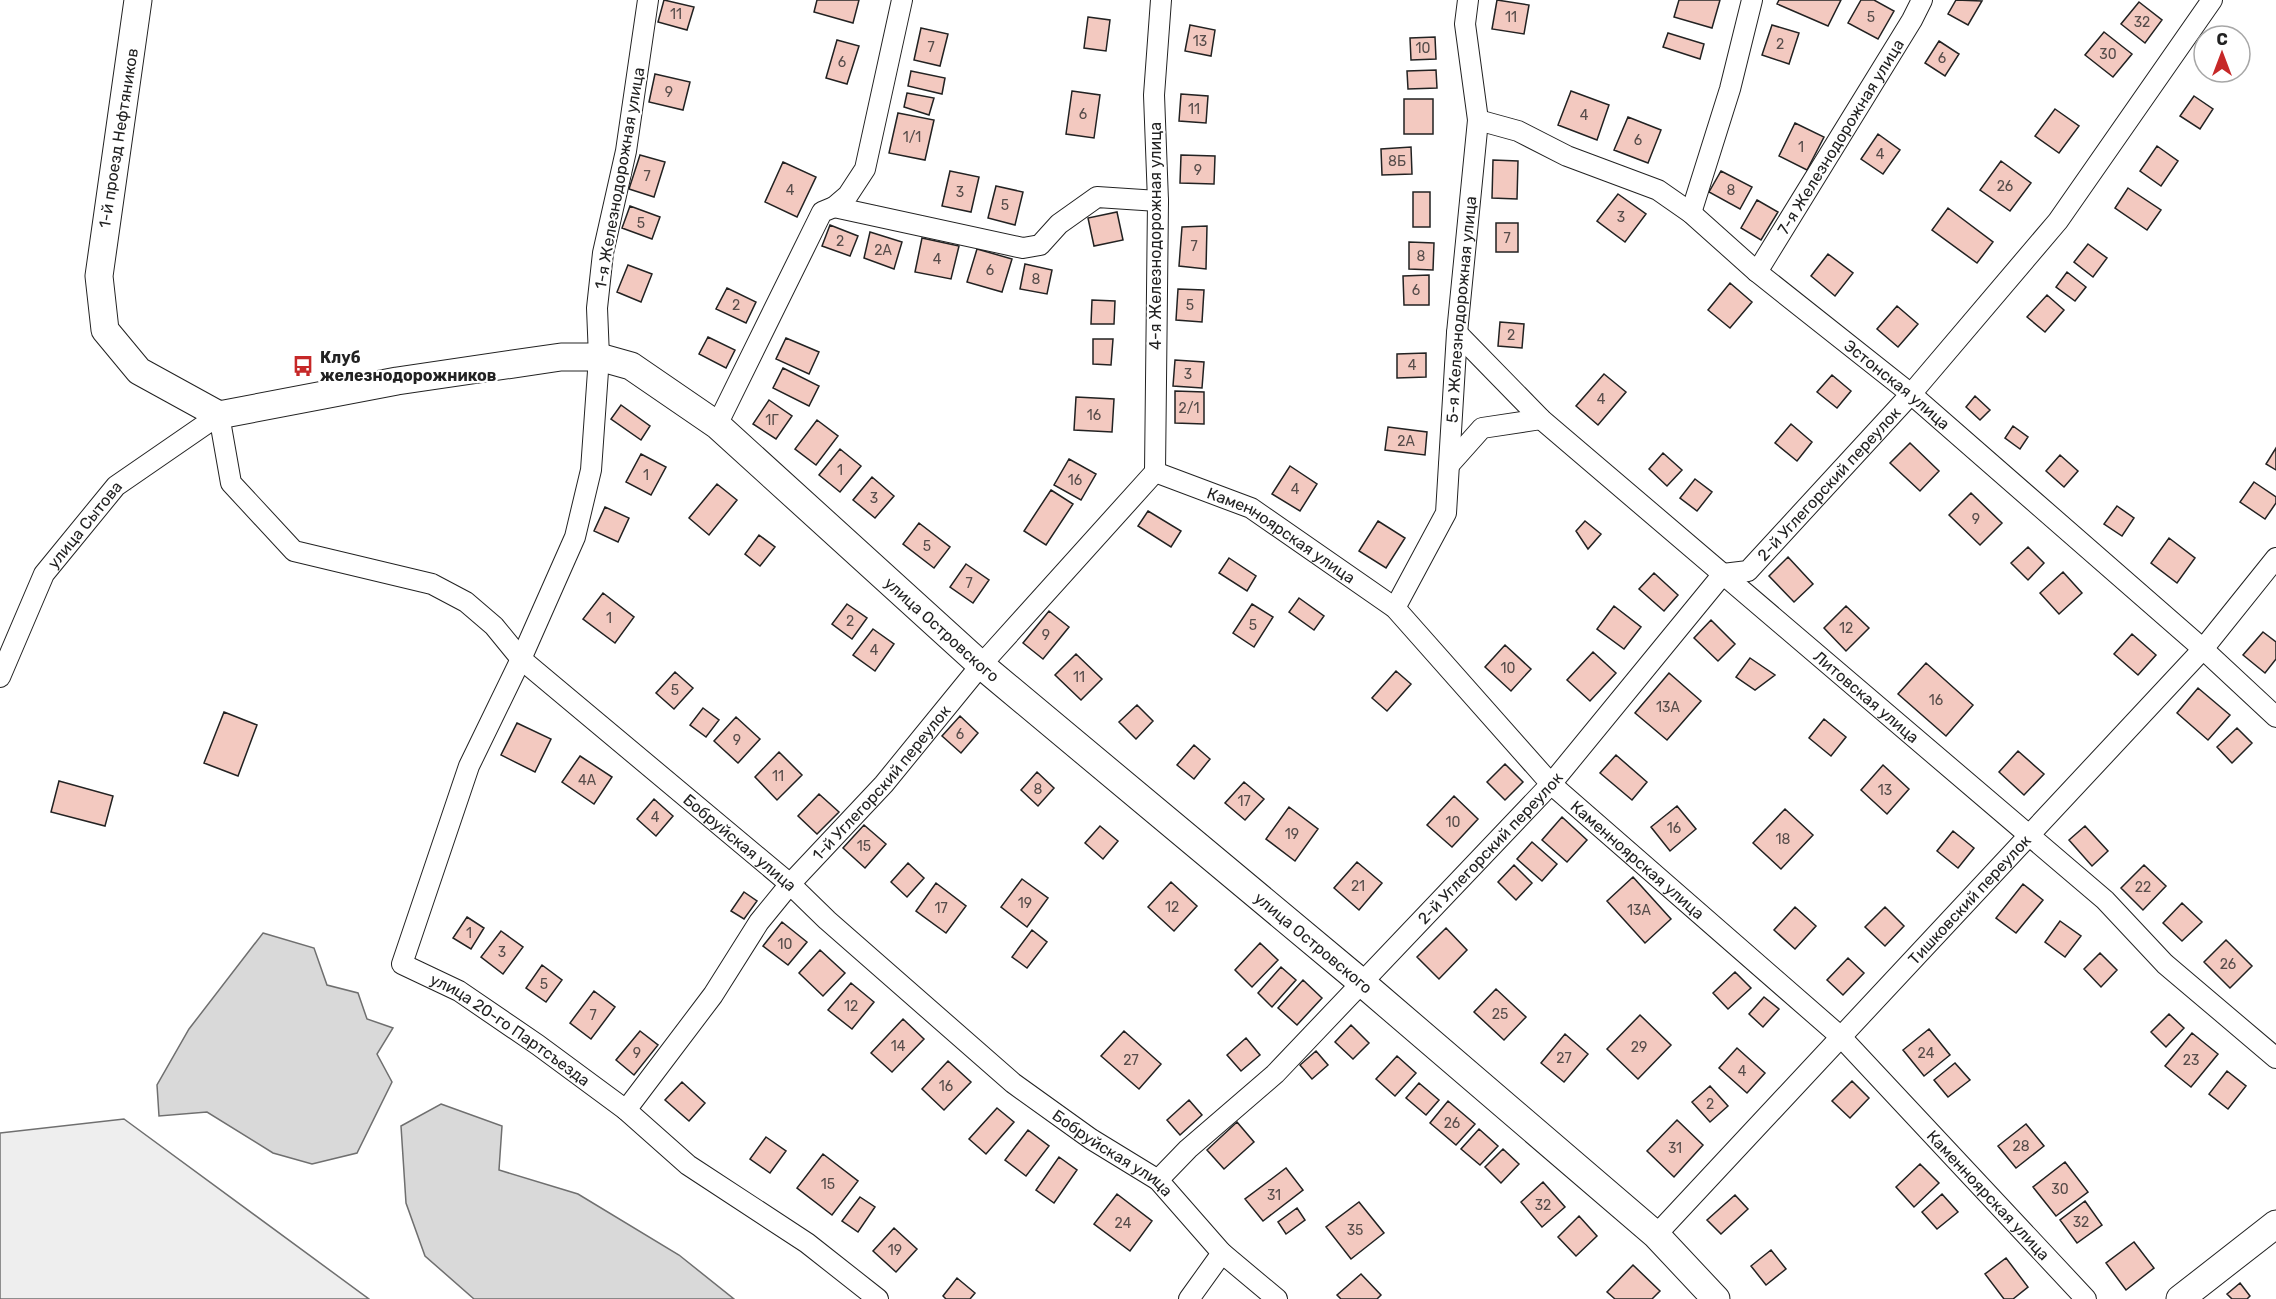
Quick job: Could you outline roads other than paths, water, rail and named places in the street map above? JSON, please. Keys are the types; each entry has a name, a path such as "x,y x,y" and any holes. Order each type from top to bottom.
{"street":[{"path":"130,0 132,48"},
{"name":"1-й проезд Нефтяников","path":"138,0 99,276 105,330 139,371 219,415"},
{"name":"1-я Железнодорожная улица","path":"521,659 575,537 591,470 599,357 597,308 603,253 626,151 648,0"},
{"path":"717,425 822,212 834,207 848,195 865,169 902,0"},
{"name":"4-я Железнодорожная улица","path":"1155,472 1158,201 1154,95 1161,0"},
{"name":"5-я Железнодорожная улица","path":"1395,608 1446,513 1457,333 1478,120 1465,24 1468,0"},
{"path":"1690,213 1730,89 1752,0"},
{"name":"7-я Железнодорожная улица","path":"1757,272 1912,20 1922,0"},
{"name":"2-й Углегорский переулок","path":"1158,1180 1188,1149 1275,1074 1551,784 1723,574 1748,571 1911,394 2058,221 2212,0"},
{"name":"Эстонская улица","path":"1478,120 1518,131 1567,156 1658,190 1690,213 1757,272 1911,394 2203,649 2276,717"},
{"path":"834,207 1023,248 1040,245 1059,224 1097,197 1158,201"},
{"name":"Литовская улица","path":"1457,333 1541,419 2105,900 2165,964 2276,1058"},
{"name":"улица Островского","path":"219,415 408,379 561,357 599,357 631,366 717,425 981,665 1361,982 1656,1235 1716,1299"},
{"name":"Бобруйская улица","path":"219,415 231,483 294,551 432,585 466,602 494,626 521,659 790,884 827,920 1013,1083 1091,1138 1158,1180 1222,1253 1276,1299"},
{"name":"улица Сытова","path":"0,677 44,574 116,486 219,415"},
{"path":"1449,465 1482,428 1541,419"},
{"name":"Каменноярская улица","path":"1155,472 1251,508 1395,608 1551,784 1841,1037 2086,1299"},
{"name":"1-й Углегорский переулок","path":"626,1110 713,995 759,922 790,884 884,784 981,665 1155,472"},
{"name":"Тишковский переулок","path":"1656,1235 2203,649 2276,558"},
{"name":"улица 20-го Партсъезда","path":"521,659 469,766 402,964 459,991 538,1045 626,1110 688,1165 807,1243 878,1299"},
{"path":"2180,1299 2276,1224"},
{"path":"1189,1299 1222,1253"}],"place":[{"name":"Клуб железнодорожников","path":"303,366"}]}
